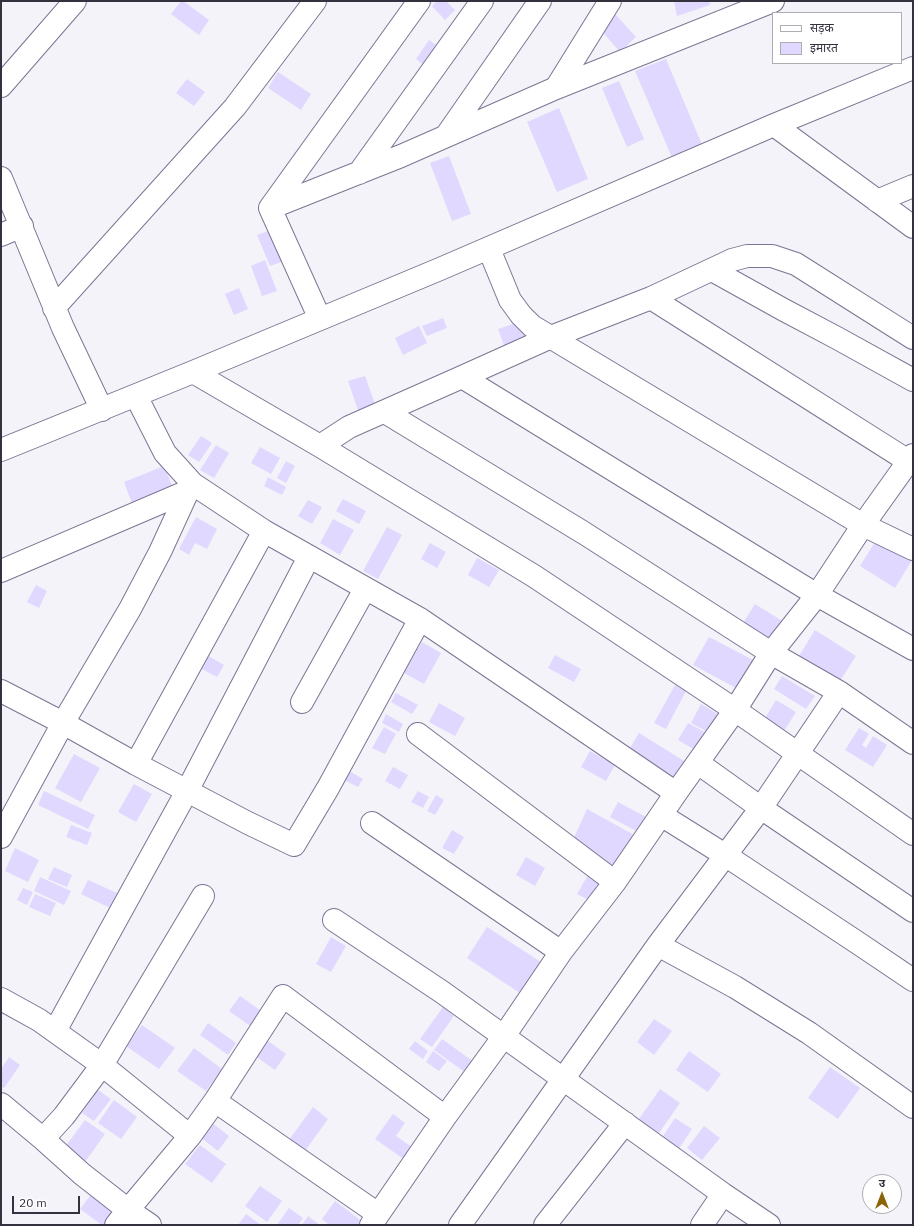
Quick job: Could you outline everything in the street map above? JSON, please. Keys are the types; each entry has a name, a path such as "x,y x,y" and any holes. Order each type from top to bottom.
{"street":[{"path":"1,86 75,1"},
{"path":"54,308 235,107 315,1"},
{"path":"270,208 419,1"},
{"path":"359,173 482,1"},
{"path":"446,136 540,1"},
{"path":"556,88 610,1"},
{"path":"270,208 359,173 556,88 773,1"},
{"path":"1,450 136,396 489,249 774,125 913,68"},
{"path":"774,125 913,227"},
{"path":"1,178 22,226 54,308 102,410"},
{"path":"877,201 913,186"},
{"path":"270,208 320,319"},
{"path":"1,235 22,226"},
{"path":"489,249 510,300 521,315 532,326 863,525 913,549"},
{"path":"320,446 349,427 551,337 652,298 732,260 747,256 772,256 796,264 913,338"},
{"path":"712,270 913,380"},
{"path":"215,1101 374,1220 445,1117 504,1036 561,952 615,882 735,710 771,653 817,595 863,525 912,460 652,298"},
{"path":"193,372 320,446 534,576 735,710 913,834"},
{"path":"462,377 817,595 913,649"},
{"path":"136,396 165,453 190,487 420,620 676,793"},
{"path":"385,412 584,533 771,653 839,692 913,742"},
{"path":"1,571 190,487"},
{"path":"1,837 62,723 130,609 160,552 190,487"},
{"path":"136,764 264,531"},
{"path":"55,1031 187,791 309,556"},
{"path":"302,702 365,589"},
{"path":"1,690 187,791 294,845 328,788 420,620"},
{"path":"460,1225 658,945 761,808 839,692"},
{"path":"418,734 615,882"},
{"path":"698,763 761,808 913,911"},
{"path":"661,815 858,942 913,980"},
{"path":"372,824 561,952"},
{"path":"43,1139 64,1116 102,1065 203,896"},
{"path":"334,920 442,992 723,1194 769,1225"},
{"path":"658,945 735,986 802,1029 913,1108"},
{"path":"122,1217 190,1136 215,1101 283,996 445,1117"},
{"path":"1,999 40,1020 102,1065 190,1136"},
{"path":"1,1104 82,1174 122,1217 150,1225"},
{"path":"545,1225 625,1123"},
{"path":"702,1225 723,1194"}],"building":[{"path":"181,1 209,20 199,35 171,14"},
{"path":"437,1 446,1 455,10 445,20 432,6"},
{"path":"674,1 709,1 710,5 677,16"},
{"path":"615,14 636,37 620,52 599,28"},
{"path":"429,40 443,50 429,69 416,59"},
{"path":"666,59 703,147 673,160 635,71"},
{"path":"278,72 311,94 301,110 268,88"},
{"path":"187,79 205,92 194,106 176,93"},
{"path":"619,81 644,139 627,147 602,88"},
{"path":"559,108 588,179 557,192 527,122"},
{"path":"449,156 471,214 452,221 430,163"},
{"path":"271,230 284,261 270,266 257,235"},
{"path":"265,260 277,291 262,296 251,266"},
{"path":"239,288 248,309 234,315 225,294"},
{"path":"443,318 447,328 427,336 422,326"},
{"path":"516,323 529,339 505,348 498,329"},
{"path":"419,326 427,343 403,355 395,338"},
{"path":"365,376 376,407 359,413 348,381"},
{"path":"201,436 212,443 199,462 188,455"},
{"path":"216,445 229,453 214,478 200,470"},
{"path":"260,447 280,458 271,474 251,463"},
{"path":"286,461 295,466 286,483 277,478"},
{"path":"164,466 174,490 133,506 124,482"},
{"path":"268,477 286,487 282,495 264,486"},
{"path":"343,499 366,511 359,524 336,511"},
{"path":"308,500 322,507 312,524 298,516"},
{"path":"196,517 217,529 207,549 195,543 189,555 179,549"},
{"path":"333,519 354,530 340,555 320,543"},
{"path":"387,527 402,535 378,579 363,571"},
{"path":"877,539 912,560 895,588 860,566"},
{"path":"430,543 446,552 437,568 421,559"},
{"path":"477,558 499,570 489,587 468,575"},
{"path":"36,585 47,591 39,608 27,602"},
{"path":"755,604 784,622 769,644 741,626"},
{"path":"815,630 856,656 840,681 799,656"},
{"path":"709,637 753,660 738,689 693,665"},
{"path":"422,642 441,653 424,684 404,673"},
{"path":"205,654 224,665 217,677 198,667"},
{"path":"555,655 581,669 574,682 548,668"},
{"path":"782,676 815,696 806,709 774,689"},
{"path":"675,685 686,691 666,729 654,723"},
{"path":"396,693 418,705 412,714 391,702"},
{"path":"776,700 796,712 784,731 765,718"},
{"path":"439,703 465,718 455,736 429,722"},
{"path":"701,704 723,717 713,735 691,723"},
{"path":"386,714 403,724 399,732 382,723"},
{"path":"688,723 712,736 702,754 678,740"},
{"path":"384,727 396,734 385,754 372,748"},
{"path":"859,728 869,734 862,745 866,748 873,736 887,745 873,767 845,750"},
{"path":"639,733 689,764 677,784 627,753"},
{"path":"590,751 615,765 606,781 581,767"},
{"path":"74,754 100,768 81,802 55,788"},
{"path":"393,767 408,775 400,789 385,781"},
{"path":"349,771 363,779 358,787 344,780"},
{"path":"134,784 152,794 136,822 118,812"},
{"path":"44,791 95,815 88,829 38,805"},
{"path":"418,791 429,797 423,808 411,802"},
{"path":"436,795 444,800 435,815 427,811"},
{"path":"618,802 646,817 638,832 610,817"},
{"path":"587,809 636,836 611,868 572,842"},
{"path":"71,825 92,833 87,845 66,837"},
{"path":"452,830 464,837 454,854 442,848"},
{"path":"15,848 39,860 28,882 5,871"},
{"path":"526,857 545,868 535,886 516,875"},
{"path":"54,867 72,875 67,887 48,879"},
{"path":"588,875 605,885 594,903 577,894"},
{"path":"40,877 71,891 64,905 34,891"},
{"path":"88,880 117,893 110,908 81,894"},
{"path":"23,888 33,892 27,905 17,900"},
{"path":"35,894 56,903 50,916 29,907"},
{"path":"487,927 547,966 526,997 467,958"},
{"path":"331,937 346,946 331,972 316,964"},
{"path":"240,996 267,1015 256,1030 229,1011"},
{"path":"443,1007 454,1016 432,1047 420,1039"},
{"path":"654,1019 672,1031 654,1055 637,1042"},
{"path":"208,1023 236,1043 228,1055 200,1035"},
{"path":"142,1025 175,1048 159,1069 126,1046"},
{"path":"442,1039 474,1062 466,1073 434,1050"},
{"path":"267,1040 286,1054 275,1070 255,1056"},
{"path":"415,1041 428,1051 423,1059 409,1049"},
{"path":"194,1048 222,1069 206,1091 177,1071"},
{"path":"433,1051 447,1061 439,1071 426,1062"},
{"path":"689,1051 721,1074 708,1092 676,1070"},
{"path":"9,1057 20,1065 4,1088 1,1086 1,1069"},
{"path":"830,1067 860,1088 838,1119 808,1098"},
{"path":"660,1089 680,1103 657,1136 637,1122"},
{"path":"98,1090 111,1099 94,1121 82,1113"},
{"path":"114,1100 137,1117 121,1139 98,1123"},
{"path":"313,1107 328,1119 305,1151 289,1140"},
{"path":"393,1114 405,1123 396,1136 419,1152 411,1164 375,1139"},
{"path":"675,1118 692,1129 678,1150 661,1139"},
{"path":"85,1120 105,1134 85,1162 65,1147"},
{"path":"211,1122 229,1136 218,1151 200,1137"},
{"path":"704,1126 720,1138 702,1160 687,1148"},
{"path":"200,1145 226,1164 212,1183 185,1164"},
{"path":"260,1186 282,1201 267,1222 245,1206"},
{"path":"93,1192 118,1209 107,1225 102,1225 80,1209"},
{"path":"335,1201 367,1225 329,1225 322,1219"},
{"path":"289,1208 303,1218 298,1225 277,1225"},
{"path":"246,1214 261,1225 238,1225"},
{"path":"308,1216 320,1225 302,1225"}]}
